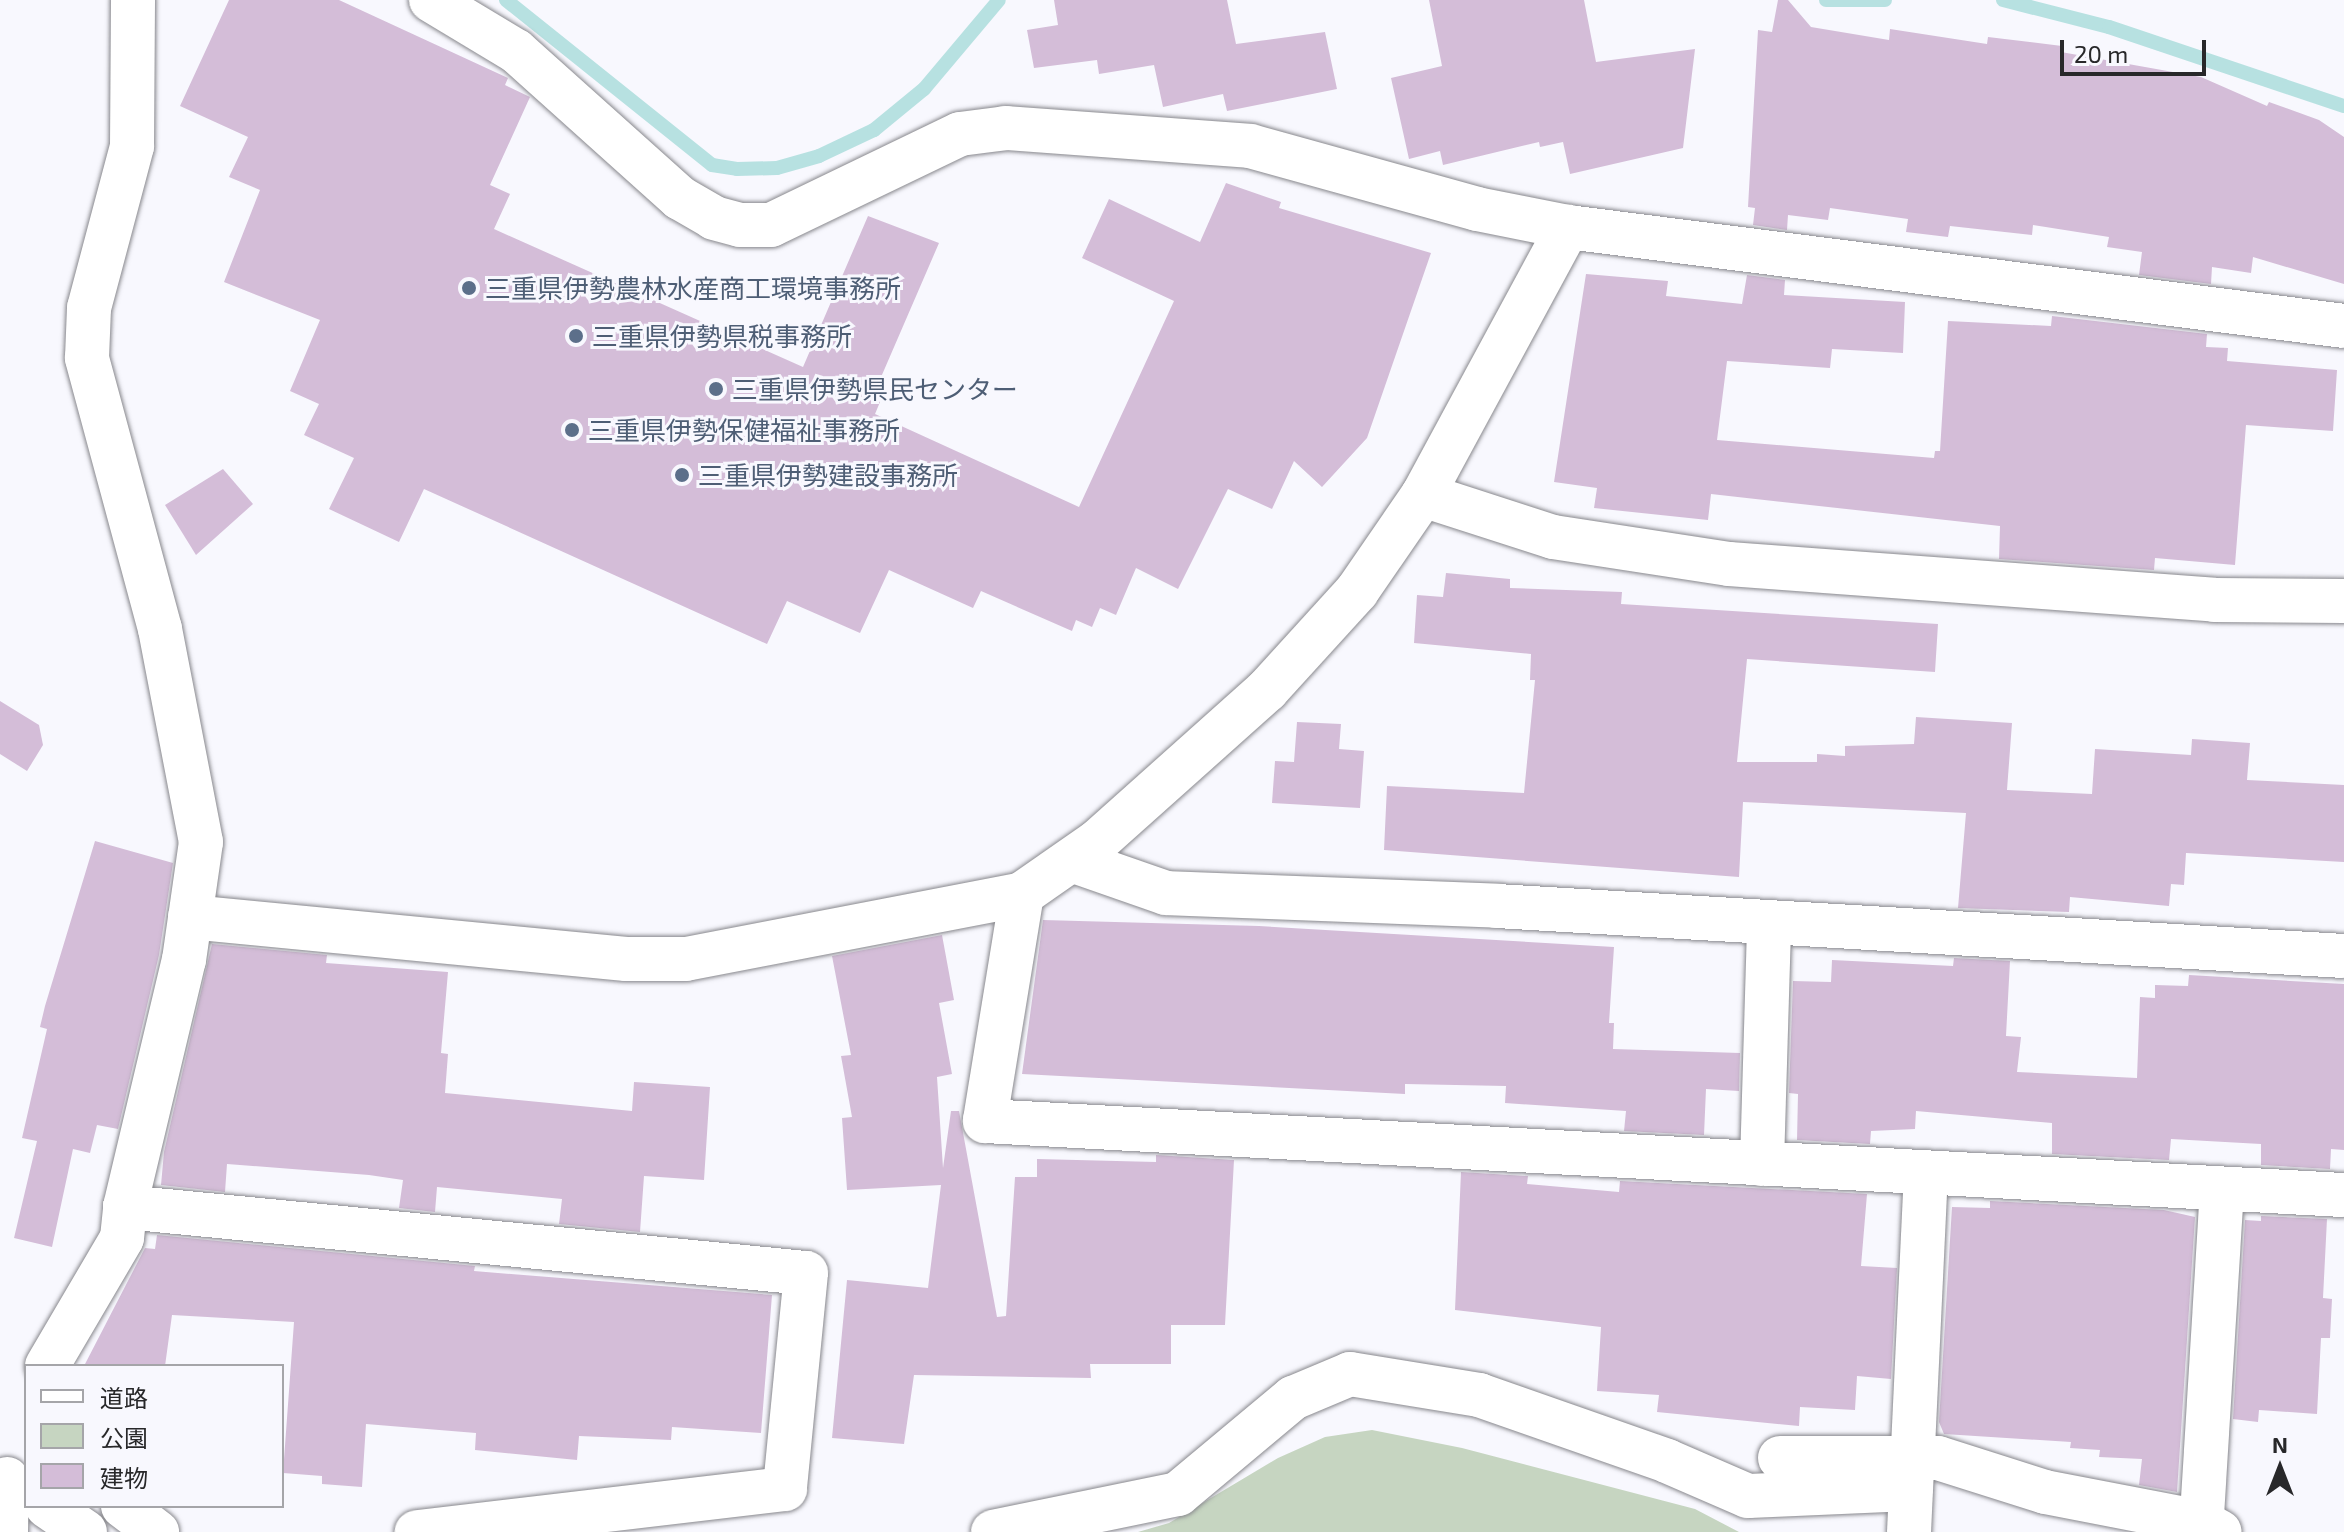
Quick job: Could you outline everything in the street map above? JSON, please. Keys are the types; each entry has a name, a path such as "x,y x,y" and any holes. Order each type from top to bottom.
{"street":[{"path":"48,1364 122,1238 125,1207 190,917 201,842 188,756 87,358 89,308 132,146 133,0"},
{"path":"431,0 516,51 680,198 714,218 740,225 771,225 960,134 1006,128 1250,146 1477,209 1568,227 2344,326"},
{"path":"190,917 626,959 686,959 1022,894 1074,861 1267,690 1357,591 1423,495 1568,227"},
{"path":"1423,495 1553,537 1729,564 2214,600 2344,601"},
{"path":"1074,861 1166,893 1497,906 2344,956"},
{"path":"1022,894 985,1121 2344,1195"},
{"path":"1762,1164 1769,924"},
{"path":"1909,1532 1926,1174"},
{"path":"993,1532 1178,1494 1293,1398 1350,1374 1479,1395 1667,1461 1748,1496 1912,1474 1938,1458 2106,1506 2207,1529 2222,1190"},
{"path":"125,1207 806,1273 785,1489 417,1532"},
{"path":"1780,1458 1912,1474"},
{"path":"6,1532 11,1482"},
{"path":"50,1508 85,1532"},
{"path":"126,1508 157,1532"}],"green space":[{"path":"1372,1430 1462,1448 1695,1509 1739,1532 1138,1532 1169,1523 1278,1458 1325,1437"}],"building":[{"path":"229,0 339,0 508,78 505,85 530,97 490,185 510,194 494,229 803,367 868,216 939,243 872,398 880,402 875,414 1079,507 1174,301 1082,258 1109,199 1200,242 1226,183 1281,202 1279,208 1431,253 1367,438 1322,487 1294,461 1272,509 1228,489 1178,589 1136,568 1116,615 1100,608 1092,627 1076,620 1072,631 981,591 973,608 889,570 860,633 787,601 767,644 424,489 399,542 329,509 354,458 304,435 319,404 290,391 320,320 224,282 260,190 229,177 248,137 180,106"},
{"path":"1054,0 1227,0 1236,44 1325,32 1337,89 1227,111 1223,94 1163,107 1154,65 1099,74 1097,60 1034,68 1027,30 1058,25"},
{"path":"1429,0 1584,0 1596,62 1695,49 1683,148 1570,174 1563,142 1540,147 1539,142 1443,165 1440,151 1409,159 1391,78 1442,66"},
{"path":"1778,0 1788,0 1811,27 1889,40 1890,29 1987,44 1988,37 2062,46 2061,52 2201,77 2267,106 2269,102 2319,120 2344,137 2344,284 2253,257 2251,273 2212,267 2211,284 2139,275 2142,252 2107,247 2109,237 2033,225 2032,235 1950,226 1948,237 1906,232 1908,219 1830,208 1828,220 1788,215 1787,230 1753,225 1755,208 1748,207 1758,30 1772,32"},
{"path":"1586,274 1668,281 1666,296 1742,304 1747,275 1785,280 1784,295 1905,302 1903,353 1832,349 1830,368 1727,361 1717,440 1934,458 1935,451 1940,451 1948,321 2051,326 2052,316 2207,334 2206,347 2228,348 2227,361 2337,370 2333,431 2246,425 2235,565 2155,558 2154,570 1999,559 2000,526 1711,494 1708,520 1594,508 1597,488 1554,482"},
{"path":"223,469 253,504 196,555 165,505"},
{"path":"1446,573 1510,579 1510,588 1622,592 1621,604 1938,624 1935,672 1747,659 1737,762 1817,762 1817,754 1845,756 1845,746 1914,744 1916,717 2012,723 2007,790 2092,794 2095,749 2191,755 2192,739 2250,743 2247,780 2344,785 2344,862 2186,853 2184,885 2171,884 2169,906 2070,897 2069,912 1958,908 1966,813 1743,802 1739,877 1384,850 1387,786 1524,793 1535,680 1530,680 1531,654 1414,643 1417,595 1443,597"},
{"path":"0,701 39,725 43,745 27,771 0,754"},
{"path":"1297,722 1341,724 1339,749 1364,751 1360,808 1272,803 1275,761 1294,762"},
{"path":"95,841 173,863 159,955 118,1129 97,1125 90,1153 73,1149 52,1247 14,1238 37,1141 22,1138 47,1029 40,1027 45,1006"},
{"path":"1043,920 1259,926 1614,947 1609,1023 1614,1023 1613,1049 1740,1053 1739,1091 1706,1089 1704,1135 1624,1131 1626,1111 1505,1103 1506,1086 1405,1084 1405,1094 1022,1074"},
{"path":"942,935 954,1000 939,1003 952,1074 937,1077 943,1168 951,1111 959,1111 997,1317 1006,1316 1015,1177 1037,1177 1037,1159 1156,1162 1156,1155 1234,1160 1225,1325 1171,1325 1171,1364 1090,1364 1091,1378 914,1375 904,1444 832,1438 847,1280 928,1288 941,1185 847,1190 842,1118 852,1117 841,1056 851,1055 832,956"},
{"path":"212,944 327,955 326,963 448,972 441,1053 448,1054 445,1093 632,1111 634,1082 710,1087 704,1180 644,1176 640,1232 559,1224 562,1199 437,1187 435,1212 399,1208 403,1180 369,1175 227,1164 225,1192 161,1185 164,1152"},
{"path":"1954,958 2010,961 2006,1036 2021,1037 2017,1072 2137,1078 2140,997 2155,998 2155,985 2188,986 2189,975 2344,984 2344,1150 2331,1149 2330,1169 2261,1165 2261,1144 2171,1139 2169,1160 2052,1154 2052,1123 1916,1111 1915,1129 1871,1131 1870,1144 1797,1140 1798,1094 1789,1093 1793,981 1831,982 1832,960 1953,966"},
{"path":"1461,1172 1528,1176 1527,1184 1619,1192 1620,1181 1867,1194 1861,1266 1897,1268 1891,1379 1857,1376 1855,1410 1800,1407 1799,1426 1657,1412 1659,1395 1597,1391 1601,1327 1455,1310"},
{"path":"1990,1201 2164,1210 2195,1217 2177,1492 2139,1485 2142,1459 2099,1457 2100,1450 2070,1448 2071,1442 1944,1434 1939,1422 1952,1207 1990,1208"},
{"path":"2261,1216 2327,1219 2323,1298 2332,1299 2330,1338 2321,1338 2317,1414 2259,1410 2258,1422 2233,1419 2245,1220 2261,1221"},
{"path":"157,1235 475,1266 474,1271 772,1295 761,1433 672,1427 671,1440 579,1436 577,1460 475,1450 476,1433 366,1424 362,1487 322,1484 322,1476 284,1473 294,1322 172,1315 165,1364 85,1364 145,1248 155,1249"}],"waterway":[{"path":"506,0 712,165 737,169 777,168 819,156 874,130 924,89 999,0"},
{"path":"1826,0 1885,0"},
{"path":"2003,0 2109,27 2344,106"}],"place":[{"name":"三重県伊勢農林水産商工環境事務所","path":"469,288"},
{"name":"三重県伊勢県税事務所","path":"576,336"},
{"name":"三重県伊勢県民センター","path":"716,389"},
{"name":"三重県伊勢保健福祉事務所","path":"572,430"},
{"name":"三重県伊勢建設事務所","path":"682,475"}]}
